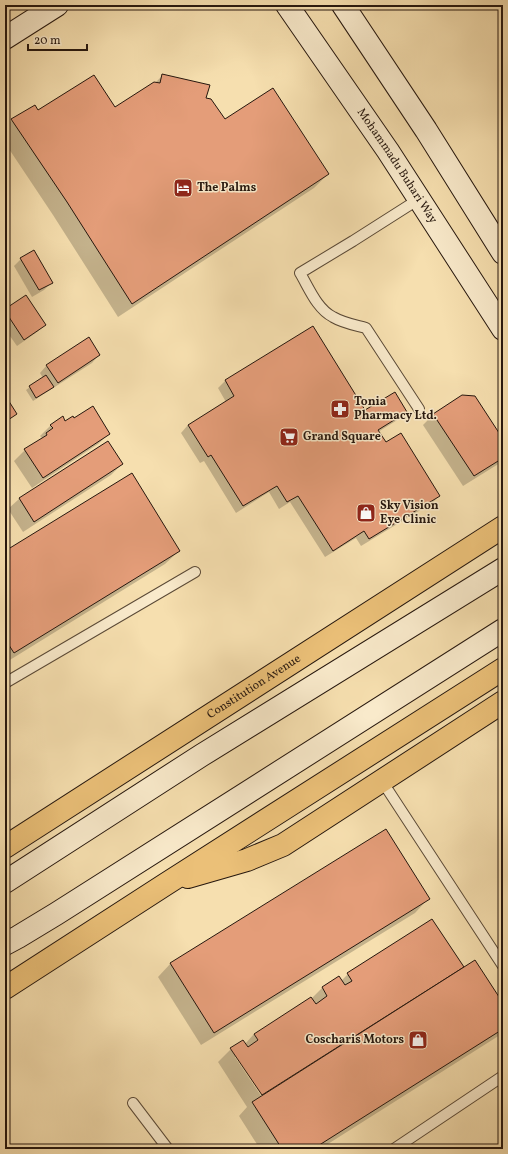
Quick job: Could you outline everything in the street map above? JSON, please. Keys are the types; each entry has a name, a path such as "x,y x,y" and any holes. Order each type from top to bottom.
{"main road":[{"path":"5,38 57,5"},
{"name":"Mohammadu Buhari Way","path":"287,5 388,151 503,329"},
{"path":"343,5 426,130 503,253"},
{"name":"Constitution Avenue","path":"5,847 503,527"},
{"path":"5,882 202,755 503,569"},
{"path":"5,944 62,910 503,630"},
{"path":"5,988 503,669"},
{"path":"166,884 247,860 283,845 503,702"}],"lane":[{"path":"419,199 300,273 316,302 323,310 332,317 366,328 419,409"},
{"path":"5,683 194,572"},
{"path":"382,781 503,966"},
{"path":"394,1149 503,1076"},
{"path":"133,1103 168,1149"}],"building":[{"name":"The Palms","path":"162,74 210,85 206,98 211,99 225,119 273,88 329,174 132,304 67,202 11,119 35,105 38,110 94,75 115,107 154,82 160,83"},
{"path":"34,250 53,283 39,290 20,258"},
{"path":"26,295 46,325 24,340 5,309"},
{"name":"Grand Square","path":"313,326 365,410 395,392 407,412 378,430 386,442 401,433 440,496 369,539 364,531 333,551 298,496 287,502 277,486 243,506 211,455 208,457 188,425 234,396 225,380"},
{"path":"89,337 100,355 58,383 46,365"},
{"path":"46,375 54,387 36,398 29,386"},
{"path":"5,395 17,414 5,422"},
{"path":"462,395 475,396 503,439 503,458 474,476 433,414"},
{"path":"93,406 110,434 43,478 24,449 47,435 46,433 53,428 50,425 63,416 65,421 73,416 74,418"},
{"path":"108,441 123,464 34,522 19,498"},
{"path":"132,473 180,551 14,653 5,639 5,551"},
{"path":"386,829 430,899 214,1033 170,963"},
{"path":"432,919 464,967 262,1095 230,1048 243,1040 248,1047 258,1040 254,1034 311,997 316,1004 327,996 322,987 339,976 345,985 352,981 347,973"},
{"path":"475,960 503,1003 503,1029 313,1149 282,1149 252,1102"}],"place":[{"name":"The Palms","path":"183,188"},
{"name":"Tonia Pharmacy Ltd.","path":"340,409"},
{"name":"Grand Square","path":"289,437"},
{"name":"Sky Vision Eye Clinic","path":"366,513"},
{"name":"Coscharis Motors","path":"418,1040"}]}
